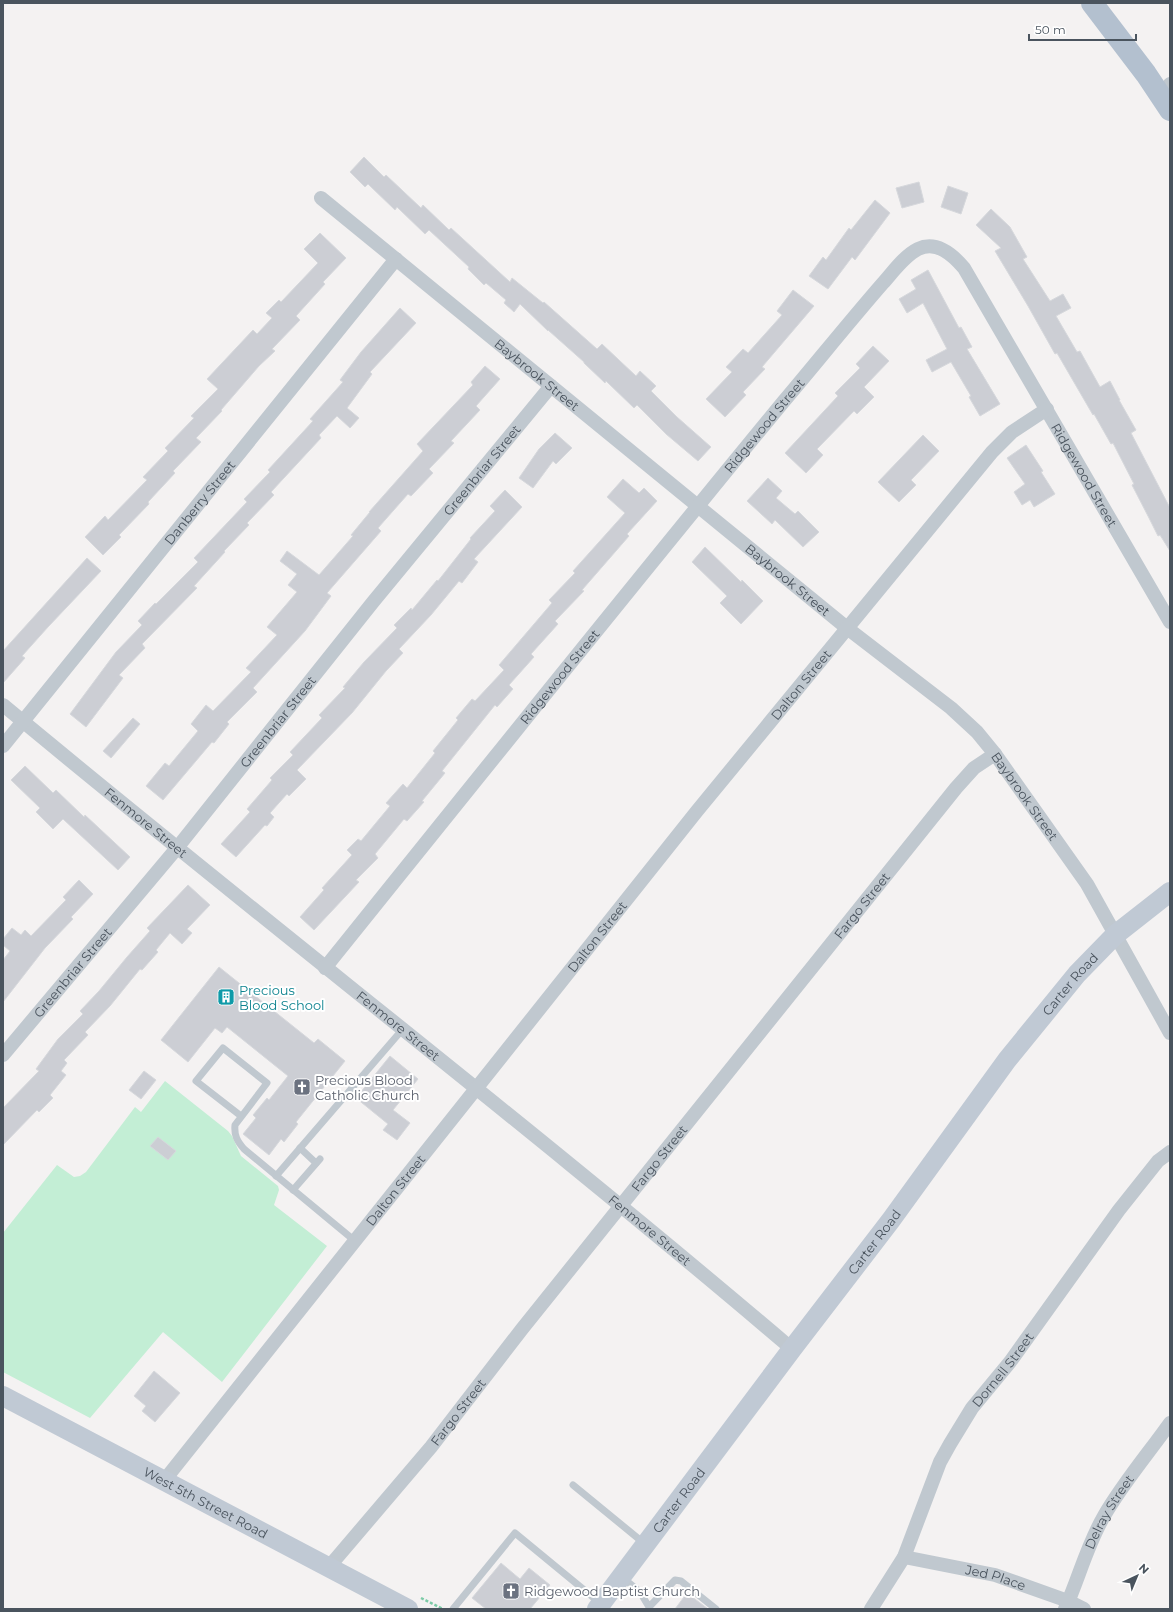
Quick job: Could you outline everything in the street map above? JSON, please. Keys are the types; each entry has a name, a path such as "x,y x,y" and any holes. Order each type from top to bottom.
{"main road":[{"path":"1092,3 1167,97"},
{"name":"Carter Road","path":"599,1606 891,1220 1007,1060 1076,974 1116,935 1170,892"},
{"name":"West 5th Street Road","path":"3,1396 163,1482 408,1609"}],"street":[{"name":"Baybrook Street","path":"321,198 847,628 951,708 978,732 1087,884 1170,1033"},
{"name":"Ridgewood Street","path":"325,968 698,506 863,305 899,265 909,255 920,248 931,246 943,249 955,256 964,268 1170,622"},
{"name":"Danberry Street","path":"3,746 396,259"},
{"name":"Greenbriar Street","path":"3,1055 177,848 373,602 551,386"},
{"name":"Dalton Street","path":"163,1482 697,811 847,628 992,452 1012,432 1047,409"},
{"name":"Fenmore Street","path":"3,705 325,968 679,1253 792,1349"},
{"name":"Fargo Street","path":"328,1568 431,1447 522,1329 956,788 974,768 995,754"},
{"name":"Dornell Street","path":"871,1609 904,1557 940,1462 972,1408 1010,1362 1119,1210 1158,1161 1170,1152"},
{"name":"Delray Street","path":"1066,1605 1086,1552 1104,1516 1170,1423"},
{"name":"Jed Place","path":"904,1557 995,1575 1066,1605 1084,1609"}],"lane":[{"path":"276,1176 402,1030"},
{"path":"241,1116 196,1081 223,1048 267,1083 235,1125 234,1131 237,1140 244,1149 355,1241"},
{"path":"293,1190 318,1161 300,1148"},
{"path":"573,1485 645,1545"},
{"path":"453,1609 515,1533 599,1606"},
{"path":"621,1577 640,1592 649,1608 675,1580 682,1581 716,1609"}],"green space":[{"path":"165,1081 228,1131 232,1136 241,1156 278,1186 279,1190 274,1205 327,1246 222,1382 163,1332 90,1418 3,1372 3,1233 57,1165 74,1177 80,1176 86,1172 135,1107 141,1112"}],"building":[{"path":"364,157 384,177 386,175 421,208 423,205 449,230 451,228 510,282 512,278 543,303 544,302 597,349 602,344 636,376 640,371 656,386 651,391 677,417 711,447 698,461 666,434 637,405 634,408 606,381 605,383 520,304 514,312 504,303 506,300 486,283 484,285 468,269 469,267 429,230 425,234 397,207 395,210 368,184 365,187 350,172"},
{"path":"919,182 924,202 902,208 896,188"},
{"path":"948,186 968,193 961,214 941,207"},
{"path":"875,200 890,213 855,260 852,257 828,289 809,276 823,257 826,260 849,228 851,230"},
{"path":"991,209 1010,227 1027,257 1023,259 1050,301 1063,294 1071,308 1056,316 1077,352 1080,351 1100,387 1110,381 1136,430 1131,433 1170,508 1170,551 1160,535 1158,536 1113,443 1111,444 1057,353 1055,354 995,251 1001,248 976,225"},
{"path":"320,233 346,258 323,282 325,284 296,316 300,320 272,349 275,351 259,366 221,410 222,411 196,438 201,442 173,471 175,473 148,502 149,504 119,535 121,537 103,555 85,537 105,516 108,520 147,480 143,477 168,451 165,448 194,418 191,416 218,389 207,379 253,330 257,334 272,318 266,313 279,300 281,302 318,263 304,249"},
{"path":"928,270 959,328 961,327 972,347 967,349 1000,404 980,416 969,397 971,396 951,362 932,372 926,360 947,349 923,303 907,313 899,299 916,289 911,280"},
{"path":"793,290 814,306 762,367 765,369 743,392 746,395 725,417 706,399 732,372 726,367 743,349 748,353 782,315 777,311"},
{"path":"400,308 416,323 370,372 372,374 347,408 359,418 350,428 337,416 319,435 321,438 271,492 274,495 247,523 249,525 194,586 197,588 142,644 145,648 119,675 123,678 86,727 70,714 116,652 142,625 138,621 198,562 194,558 247,502 244,499 270,472 268,470 313,421 310,419 343,382 340,380 361,352"},
{"path":"873,346 889,361 864,387 874,397 857,414 854,411 817,449 823,455 806,473 785,453 838,396 835,393 860,368 856,364"},
{"path":"485,366 500,379 476,406 480,410 451,441 454,443 429,469 433,473 411,496 408,494 378,528 381,531 327,593 331,596 305,631 253,688 257,692 227,722 229,724 214,743 212,742 163,800 146,786 165,763 169,766 198,731 191,724 206,705 213,711 251,672 246,668 277,635 267,627 297,592 288,585 297,574 280,561 287,551 319,575 353,536 351,535 369,512 423,451 417,444 473,385 471,382"},
{"path":"555,433 572,448 556,464 553,461 533,488 519,478 539,449"},
{"path":"923,435 939,451 911,480 916,485 899,502 878,482"},
{"path":"1026,445 1043,471 1041,472 1055,494 1034,507 1030,500 1022,505 1014,492 1025,484 1007,458"},
{"path":"768,478 782,491 776,498 795,514 798,511 819,532 803,547 775,520 772,524 747,501"},
{"path":"623,479 639,493 644,488 657,501 627,534 629,536 582,590 584,591 555,621 558,624 531,654 534,657 509,685 513,689 497,707 495,705 442,771 445,773 422,801 424,802 407,821 404,819 375,854 378,858 356,880 359,882 314,930 300,917 324,890 322,888 352,855 347,850 358,839 361,841 390,806 386,803 403,784 407,788 435,753 433,751 458,720 456,718 472,699 475,701 504,670 499,665 552,603 549,600 575,573 573,571 625,513 607,497"},
{"path":"505,490 522,507 474,559 478,562 462,583 459,581 431,615 399,649 403,653 386,671 352,713 297,770 306,779 289,796 287,794 270,813 274,817 267,826 265,825 236,857 221,844 250,812 247,809 272,780 270,778 293,755 290,752 322,718 319,715 345,688 343,687 364,662 397,628 394,625 411,608 412,610 437,580 438,581 471,539 470,538 495,511 490,506"},
{"path":"705,547 763,601 741,624 720,603 727,596 692,562"},
{"path":"87,558 101,571 22,656 25,658 3,683 3,651"},
{"path":"133,718 140,724 111,758 103,751"},
{"path":"25,766 53,793 56,790 84,817 85,815 130,857 118,870 63,819 53,829 36,812 40,808 11,780"},
{"path":"79,880 93,894 71,917 73,919 45,948 3,1002 3,960 10,951 3,945 3,939 12,928 21,935 25,930 31,936 66,900 63,897"},
{"path":"188,885 210,905 187,929 192,933 182,944 170,933 156,950 158,952 142,970 140,969 110,1006 85,1032 88,1035 64,1060 67,1063 61,1071 66,1075 50,1095 53,1098 39,1112 37,1110 3,1145 3,1108 39,1071 36,1069 58,1039 83,1014 80,1011 150,931 147,928"},
{"name":"Precious Blood School","path":"219,967 314,1043 318,1039 345,1061 296,1122 298,1124 284,1142 281,1139 269,1155 243,1134 256,1118 253,1115 267,1098 269,1100 288,1076 227,1027 222,1033 215,1028 188,1062 161,1040"},
{"path":"390,1056 418,1079 393,1110 410,1123 397,1140 383,1130 388,1124 356,1098"},
{"path":"144,1071 156,1080 141,1099 129,1090"},
{"path":"158,1137 176,1151 168,1160 150,1146"},
{"path":"154,1371 180,1393 155,1422 142,1411 146,1406 134,1396"},
{"name":"Ridgewood Baptist Church","path":"501,1563 520,1579 529,1568 550,1585 530,1609 486,1609 472,1598"},
{"path":"687,1593 708,1609 675,1609"}],"place":[{"name":"Precious Blood School","path":"226,997"},
{"name":"Precious Blood Catholic Church","path":"302,1087"},
{"name":"Ridgewood Baptist Church","path":"511,1591"}]}
